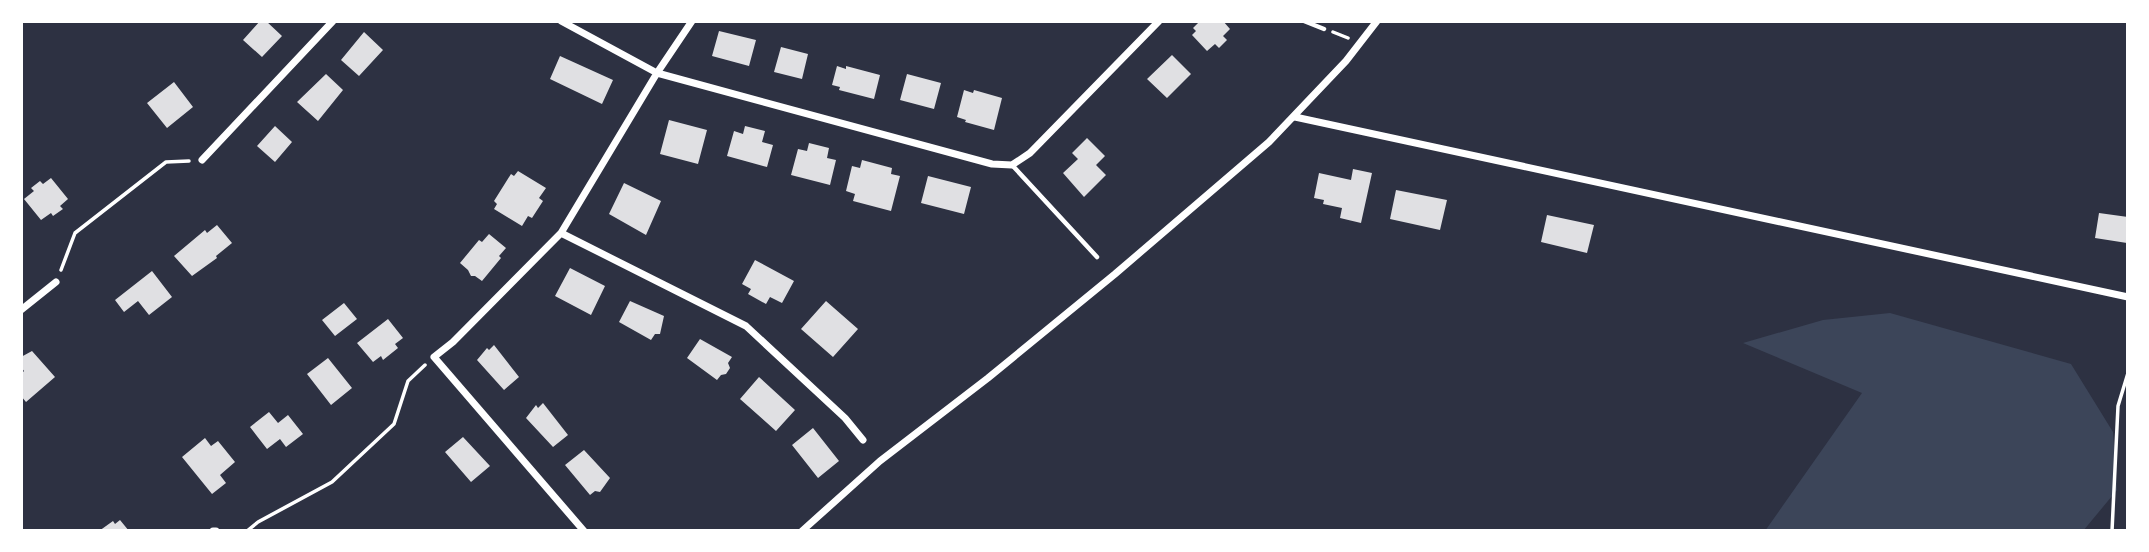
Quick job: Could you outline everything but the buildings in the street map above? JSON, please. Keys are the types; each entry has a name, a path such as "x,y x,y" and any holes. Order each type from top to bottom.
{"street":[{"path":"202,160 333,21"},
{"path":"561,21 657,73 978,160 1012,165 1030,153 1158,21"},
{"path":"584,531 434,356 453,342 561,233 657,73 692,21"},
{"path":"802,531 880,461 988,378 1115,274 1269,142 1377,21"},
{"path":"1294,117 2128,297"},
{"path":"561,233 746,326 845,418 863,440"},
{"path":"21,310 56,282"}],"lane":[{"path":"1304,21 1324,29"},
{"path":"1012,165 1097,257"}],"path":[{"path":"1324,29 1360,42"},
{"path":"56,282 75,233 166,162 202,160"},
{"path":"247,531 258,522 332,482 341,474 394,424 408,381 434,356"},
{"path":"2112,531 2118,406 2128,373"}],"shaded area":[{"path":"1890,313 2071,364 2113,432 2117,490 2083,531 1765,531 1862,393 1743,343 1823,320"}]}
